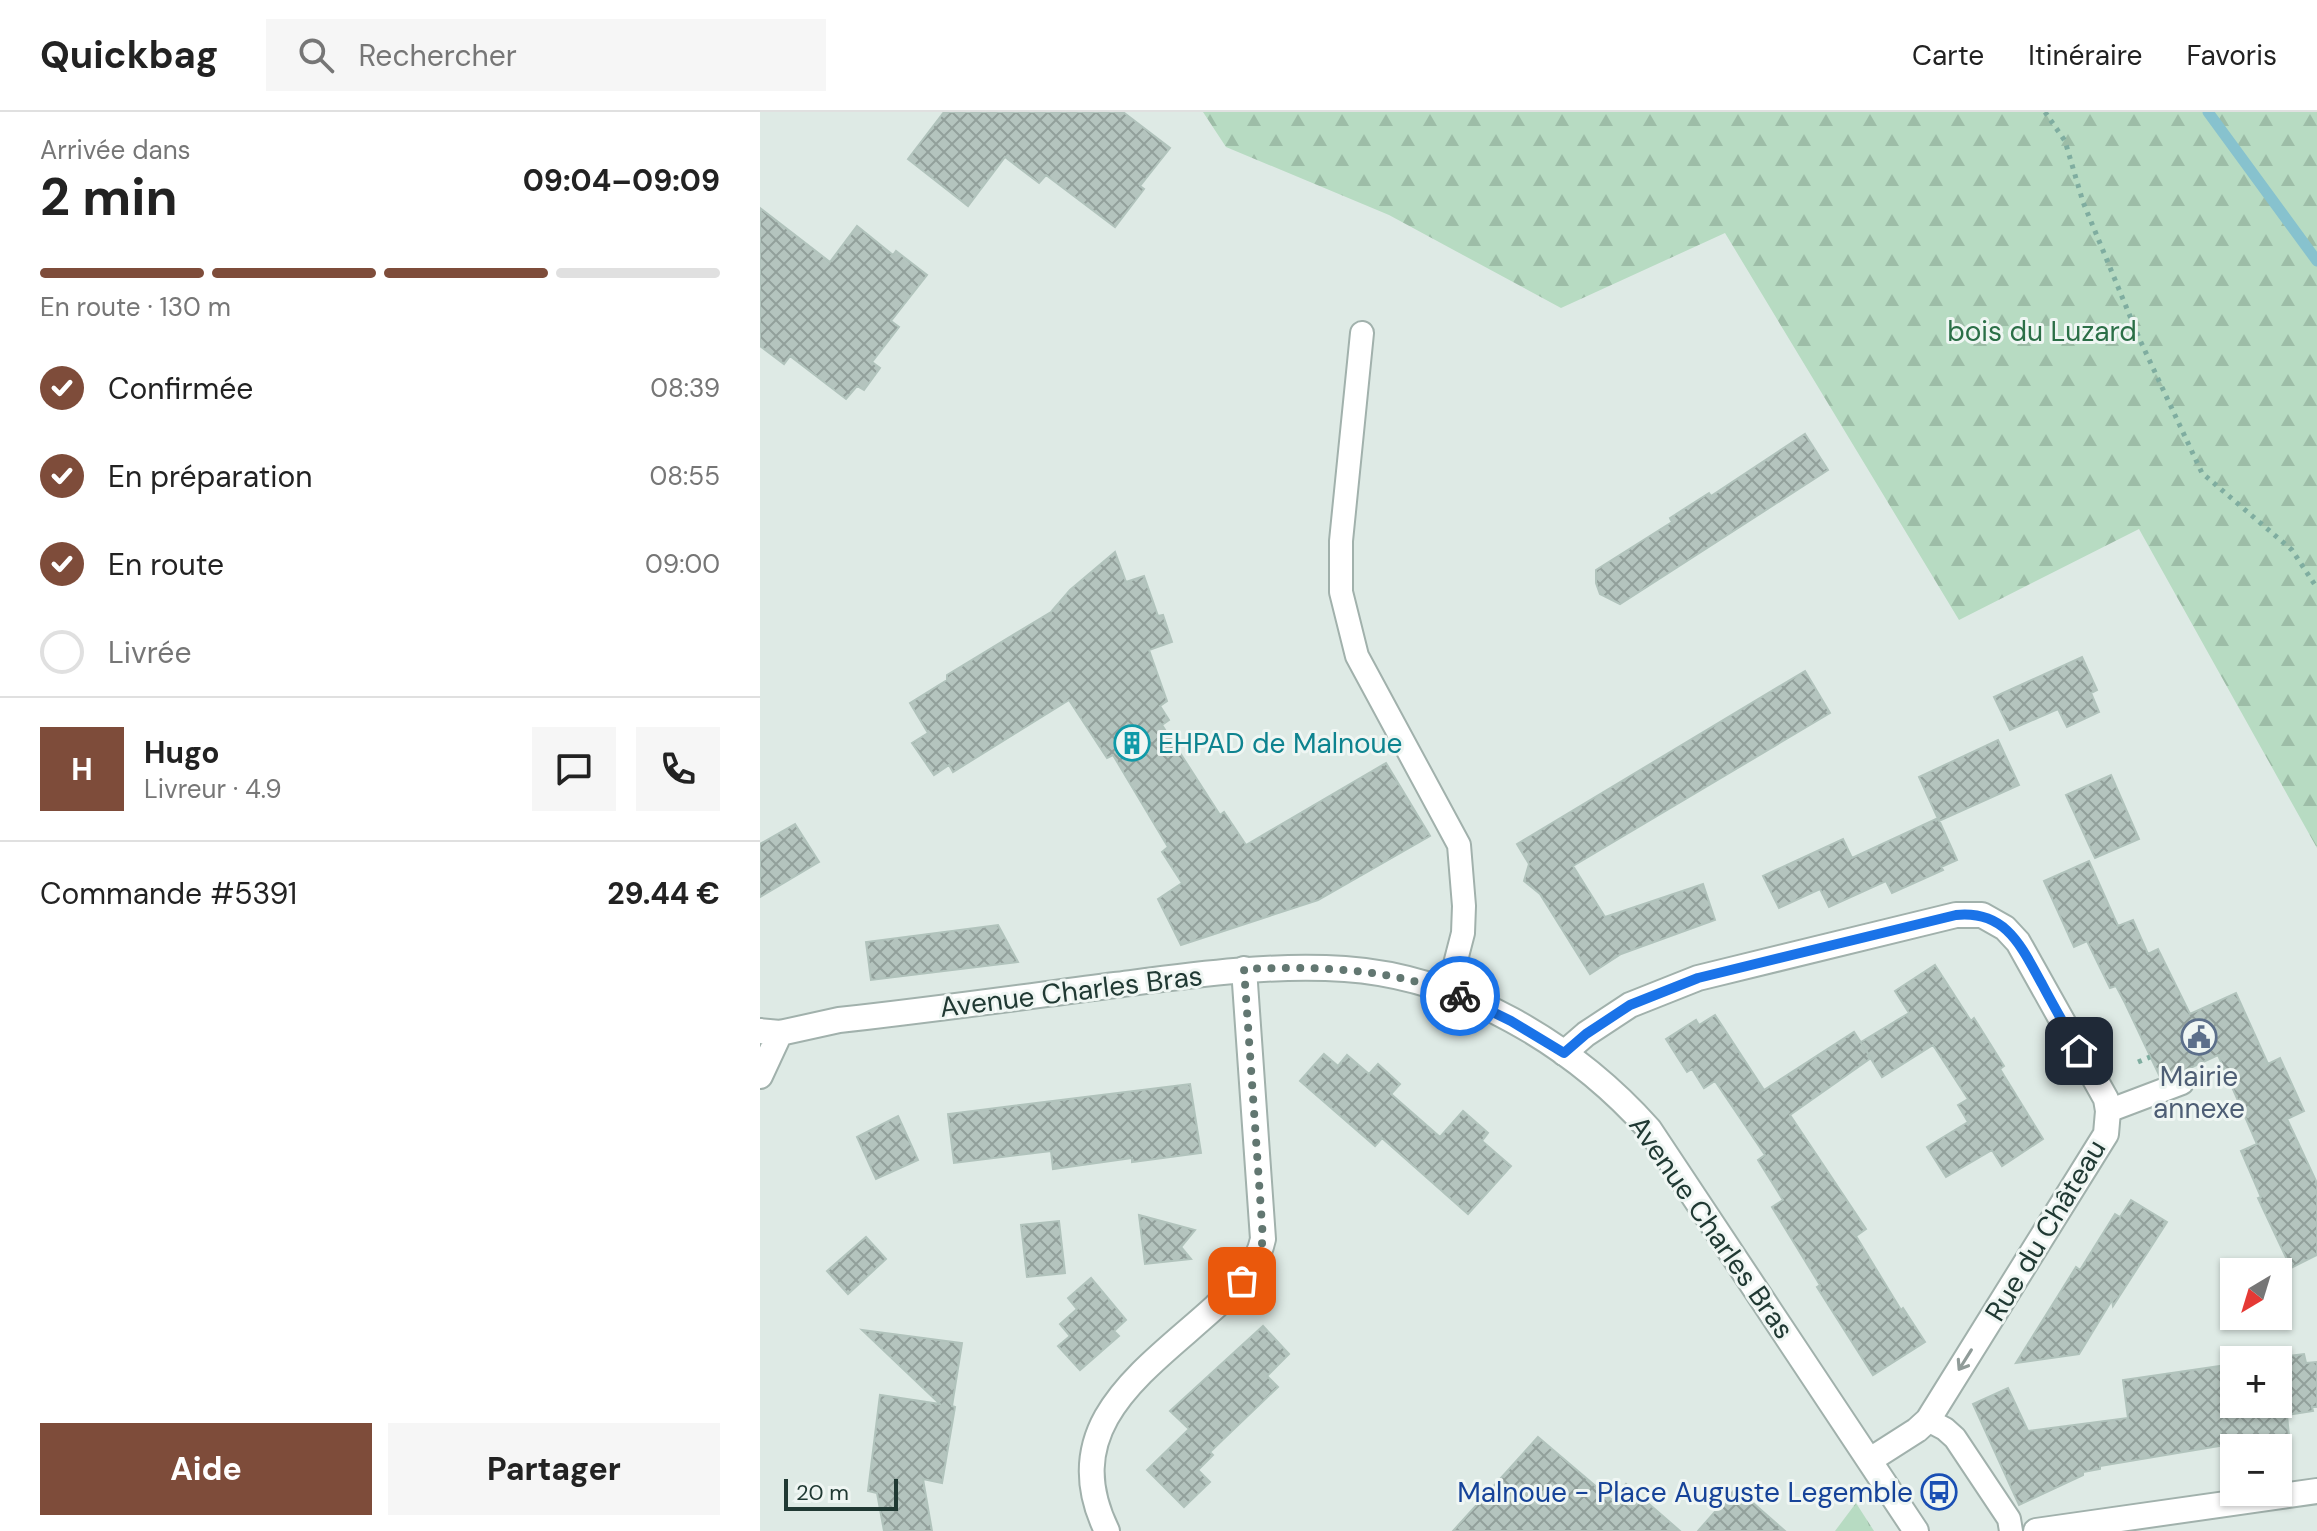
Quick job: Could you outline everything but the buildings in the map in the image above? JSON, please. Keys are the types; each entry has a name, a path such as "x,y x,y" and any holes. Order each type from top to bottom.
{"street":[{"name":"Rue du Château","path":"1564,1053 1586,1034 1630,1005 1698,978 1971,913 1993,920 2018,942 2106,1099 2106,1134 1928,1420 1870,1460"},
{"name":"Avenue Charles Bras","path":"770,1032 839,1020 1244,969 1348,969 1398,977 1448,991 1490,1009 1564,1053 1605,1082 1649,1129 1916,1531"},
{"path":"1107,1531 1092,1488 1092,1459 1100,1427 1125,1389 1242,1281 1260,1252 1263,1239 1244,969"},
{"path":"760,1076 770,1032"},
{"path":"2036,1531 2317,1491"}],"lane":[{"path":"1362,333 1341,541 1341,592 1357,656 1459,845 1463,933 1448,991"},
{"path":"2108,1111 2182,1083"},
{"path":"1928,1420 1955,1438 2009,1519 2011,1531"}],"path":[{"path":"2045,112 2065,141 2083,202 2127,311 2202,473 2292,550 2317,588"},
{"path":"2138,1062 2150,1057"}],"green space":[{"name":"bois du Luzard","path":"1203,112 2317,112 2317,848 2139,529 1959,620 1725,233 1561,308 1389,215 1226,147"},
{"path":"1856,1503 1874,1531 1835,1531"}],"waterway":[{"path":"2208,112 2317,261"}],"way so far":[{"path":"1242,1281 1260,1252 1263,1239 1244,969 1348,969 1398,977 1460,996"}],"place":[{"name":"EHPAD de Malnoue","path":"1132,743"},
{"name":"Mairie annexe","path":"2199,1037"},
{"name":"Malnoue - Place Auguste Legemble","path":"1939,1492"}],"route":[{"path":"1460,996 1511,1021 1564,1053 1586,1034 1644,997 1698,978 1971,913 1993,920 2018,942 2079,1051"}]}
